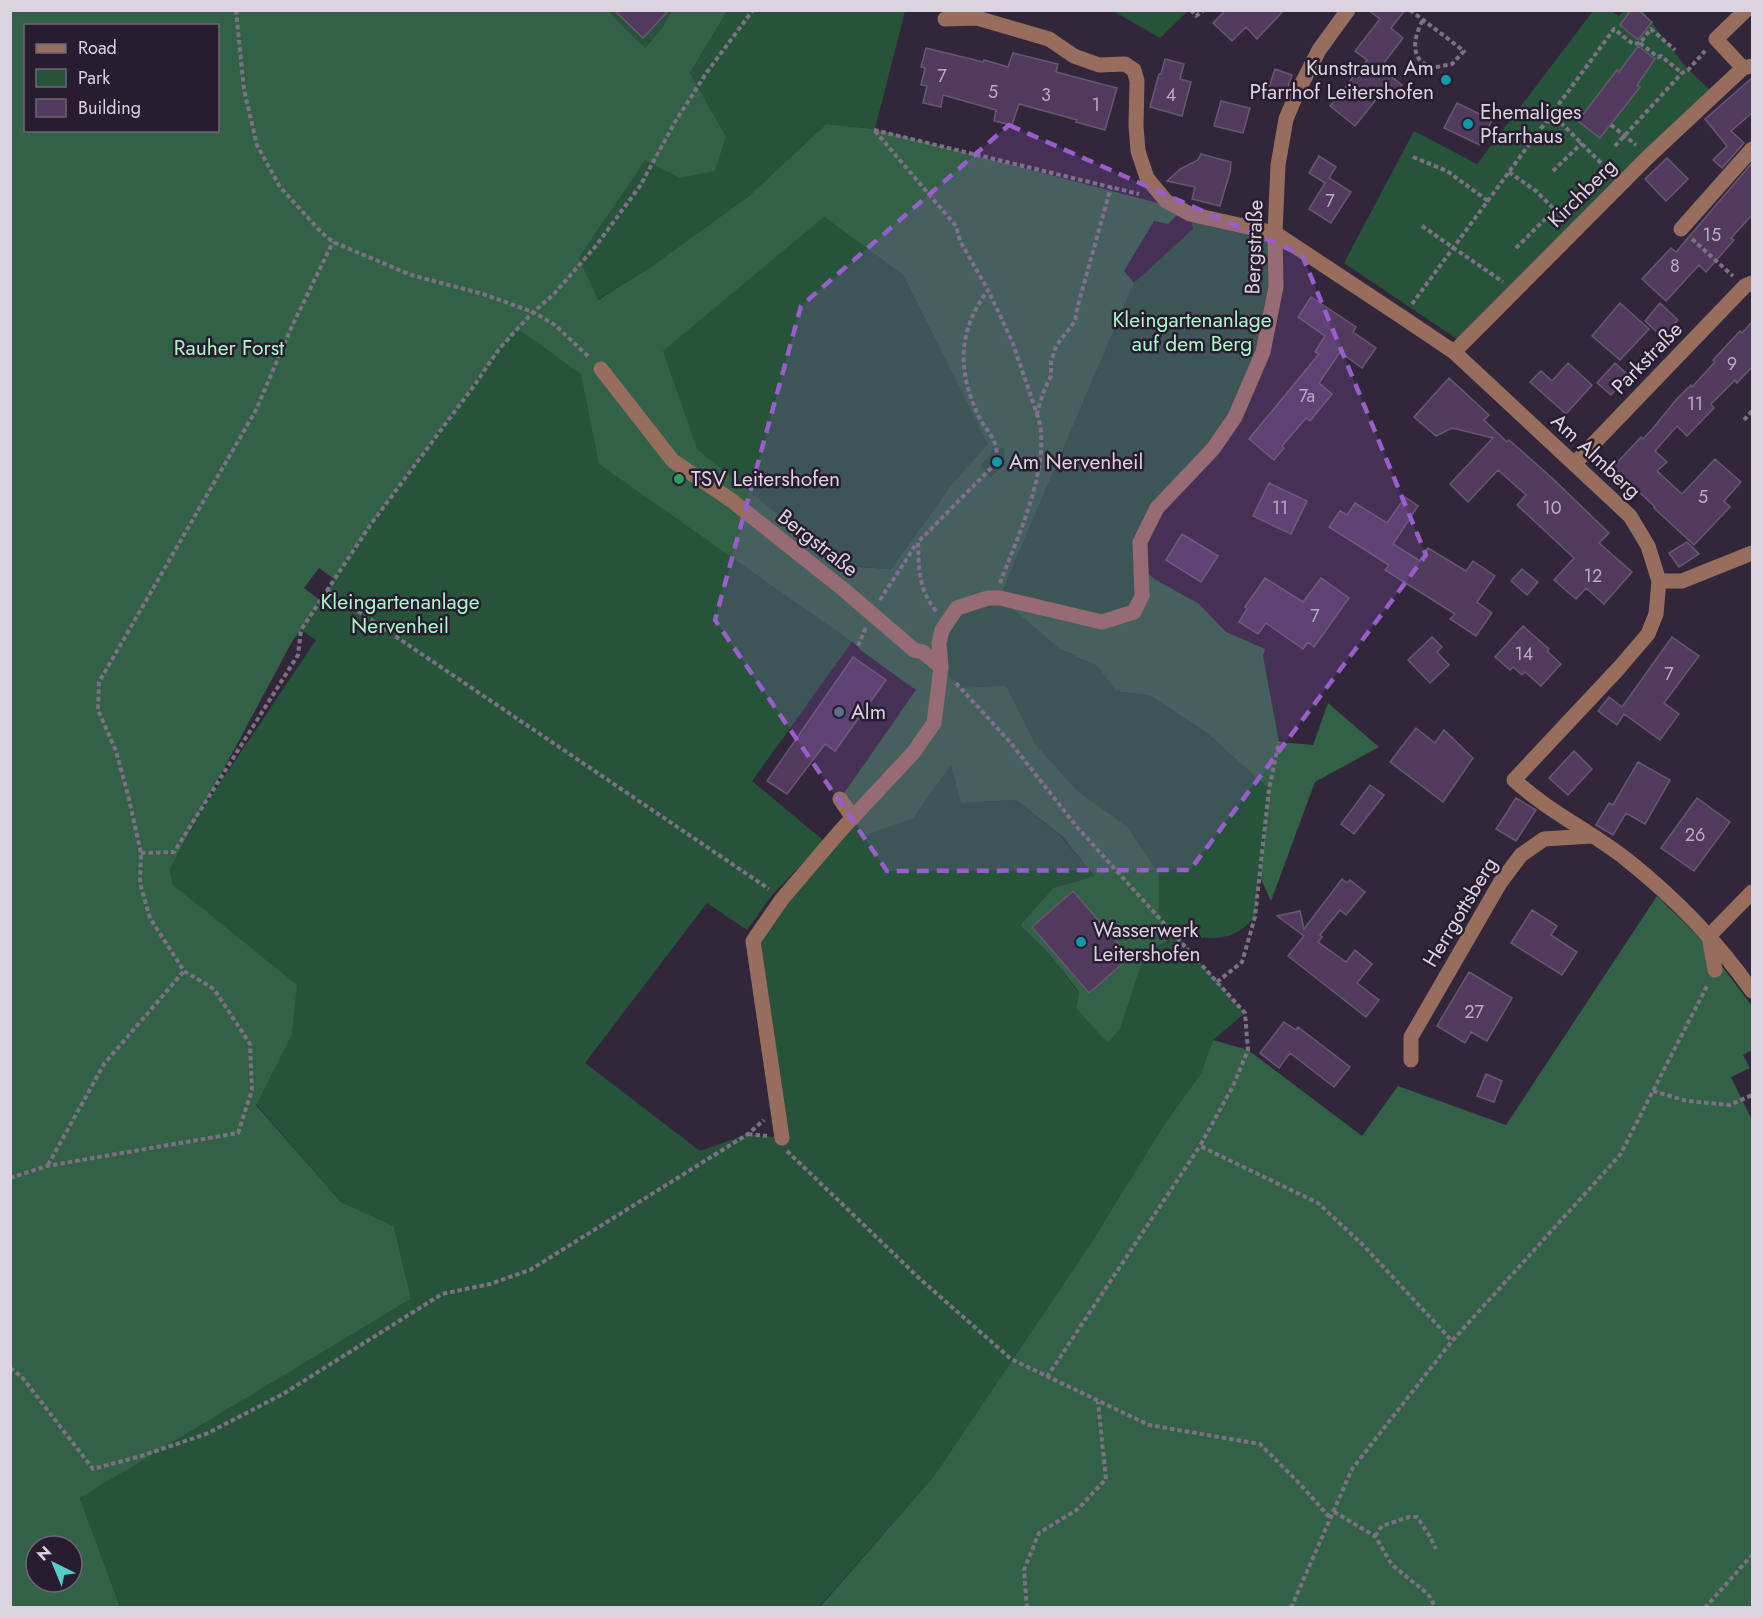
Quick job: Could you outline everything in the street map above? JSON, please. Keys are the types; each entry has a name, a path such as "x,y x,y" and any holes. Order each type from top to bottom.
{"street":[{"name":"Bergstraße","path":"941,667 939,643 942,630 957,608 988,597 1102,622 1134,612 1142,596 1140,542 1157,508 1213,449 1235,417 1263,352 1276,287 1275,233 1278,165 1286,119 1319,50 1348,10"},
{"path":"1716,39 1746,10"},
{"path":"945,20 977,18 1049,39 1074,56 1099,65 1125,64 1134,69 1137,81 1138,151 1147,178 1166,201 1190,214 1275,233"},
{"name":"Kirchberg","path":"1454,352 1648,156 1748,67 1716,39"},
{"path":"1681,229 1752,149"},
{"name":"Am Almberg","path":"1275,233 1454,352 1630,516 1648,546 1659,581 1656,614 1648,634 1514,780 1528,793 1592,836"},
{"name":"Parkstraße","path":"1574,465 1749,285"},
{"name":"Bergstraße","path":"602,369 673,461 730,500 843,589 914,650 923,652 941,667"},
{"path":"1659,581 1682,581 1752,553"},
{"path":"782,1138 753,941 782,899 913,753 934,723 941,667"},
{"path":"840,799 853,818"},
{"path":"1592,836 1641,872 1709,936 1729,958 1752,991"},
{"name":"Herrgottsberg","path":"1411,1060 1411,1037 1500,884 1521,855 1544,839 1592,836"},
{"path":"1709,936 1752,892"},
{"path":"1709,936 1715,970"}],"path":[{"path":"236,10 244,90 257,145 280,187 321,232 333,242 411,275 483,294 533,312 555,325 602,369"},
{"path":"141,853 174,852 298,655 301,630 372,524 499,349 533,312 553,295 595,247 640,186 675,122 707,72 753,10"},
{"path":"1191,10 1196,16 1204,10"},
{"path":"1410,10 1464,51 1452,64 1432,68 1420,60 1415,47 1417,31 1423,20"},
{"path":"1402,317 1614,29 1633,44 1640,43 1651,29 1675,50"},
{"path":"1615,146 1716,39"},
{"path":"1640,43 1682,73"},
{"path":"1555,110 1560,115 1560,122 1621,183"},
{"path":"1547,120 1552,124 1560,122"},
{"path":"1611,125 1625,134 1648,156"},
{"path":"994,598 1031,500 1042,449 1040,422 1012,341 988,290 960,240 956,226 874,130 1166,201"},
{"path":"1553,171 1582,143"},
{"path":"1413,157 1447,171 1488,201"},
{"path":"1509,172 1536,191 1554,210 1516,248"},
{"path":"1037,414 1051,376 1056,346 1075,321 1111,187"},
{"path":"1422,226 1515,290"},
{"path":"1681,229 1749,285"},
{"path":"10,1178 47,1166 238,1133 252,1090 250,1044 214,989 184,971 150,918 140,883 141,853 128,795 116,751 98,710 99,682 256,410 292,326 333,242"},
{"path":"871,614 918,542 997,462 996,446 980,418 966,381 963,346 967,330 988,290"},
{"path":"1744,420 1752,411"},
{"path":"918,542 919,579 927,597"},
{"path":"327,590 782,899"},
{"path":"941,667 1010,742 1077,827 1245,1013 1248,1050 1233,1086 1200,1146 1047,1377"},
{"path":"1217,981 1242,962 1255,917 1269,789 1279,742"},
{"path":"1291,1608 1352,1469 1452,1341 1620,1155 1715,970"},
{"path":"47,1166 104,1064 184,971"},
{"path":"1653,1090 1687,1101 1730,1105 1752,1095"},
{"path":"10,1368 22,1377 93,1469 206,1434 283,1394 442,1294 490,1284 530,1270 748,1134 778,1107"},
{"path":"782,1138 788,1152 937,1293 1011,1359 1149,1425 1260,1444 1331,1519"},
{"path":"1200,1146 1318,1203 1363,1245 1452,1341"},
{"path":"1027,1608 1024,1570 1039,1533 1078,1509 1106,1479 1098,1401"},
{"path":"1334,1512 1375,1536 1392,1565 1428,1594 1436,1608"},
{"path":"1375,1536 1382,1526 1409,1517 1417,1517 1436,1549"},
{"path":"1705,1608 1752,1556"}],"highlighted area":[{"path":"1009,125 1302,255 1426,555 1190,870 887,871 715,620 801,306"}],"green space":[{"path":"1185,10 1187,12 1160,38 1113,11"},
{"name":"Rauher Forst","path":"11,11 608,11 645,48 662,28 672,11 727,11 690,73 726,136 715,171 680,178 645,160 579,258 598,300 655,264 749,196 826,124 875,129 1154,202 1179,213 1168,224 1154,221 1124,271 1134,283 1000,597 1102,622 1134,611 1141,568 1156,580 1199,604 1226,632 1265,649 1263,656 1279,742 1313,745 1328,703 1379,747 1315,782 1271,901 1260,877 1269,789 1207,733 1151,696 1116,691 1097,666 1060,649 1000,598 957,608 942,630 941,667 960,688 1006,686 1035,744 1076,790 1127,827 1159,874 1159,917 1177,936 1145,953 1121,1027 1108,1043 1076,1008 1079,992 1049,954 1020,925 1053,888 1094,876 1062,836 1016,800 961,803 951,764 913,818 866,835 840,799 916,690 858,646 599,464 581,374 518,329 494,357 409,471 334,579 319,568 304,588 320,600 293,640 170,869 172,884 297,985 292,1035 256,1105 341,1202 394,1226 411,1299 80,1498 120,1607 11,1608","holes":["824,217 903,275 988,444 949,488 891,569 841,566 697,449 663,351","1004,448 1005,464 991,477 981,465 993,450"]},
{"path":"608,11 672,11 662,28 645,48"},
{"path":"727,11 905,11 875,129 826,124 749,196 655,264 597,300 579,258 645,159 680,178 726,136 690,73"},
{"path":"1593,11 1611,11 1619,16 1624,11 1643,11 1685,66 1710,90 1460,341 1344,263 1414,131 1477,164"},
{"path":"1190,214 1275,233 1276,287 1235,417 1140,542 1134,612 1060,649 1097,666 1116,691 1151,696 1207,733 1269,789 1255,917 1246,926 1228,936 1219,938 1178,937 1245,1013 1213,1040 1201,1073 1162,1128 1089,1246 934,1476 819,1607 120,1607 80,1498 411,1299 394,1226 341,1202 256,1104 292,1035 296,985 171,884 170,869 204,807 316,640 301,630 374,521 492,360 518,328 558,357 824,217 903,275 978,423 994,444 949,488 891,569 849,566 844,570 852,642 752,781 824,841 772,895 747,930 707,903 585,1063 700,1151 748,1134 781,1138 753,941 853,818 952,763 961,803 1016,800 1061,836 1094,876 1053,888 1020,925 1049,954 1079,993 1076,1008 1121,1027 1145,953 1176,937 941,667 939,643 957,608 1000,597 1134,283 1193,229"},
{"path":"1004,448 1005,464 991,477 981,465 993,450"},
{"path":"1657,896 1702,940 1752,1006 1752,1050 1743,1055 1750,1068 1731,1077 1752,1120 1752,1607 819,1608 934,1476 1089,1246 1162,1128 1201,1073 1213,1040 1248,1050 1362,1136 1398,1086 1506,1125"}],"building":[{"path":"614,10 669,10 643,38"},
{"path":"1226,10 1284,10 1257,39 1246,27 1232,41 1213,23"},
{"path":"1368,10 1405,10 1391,28 1403,38 1380,68 1402,85 1391,100 1382,92 1355,126 1330,106 1367,60 1355,51 1380,19"},
{"path":"1631,10 1638,10 1652,22 1638,40 1620,25"},
{"path":"1638,46 1655,59 1637,85 1640,87 1600,138 1578,121"},
{"path":"926,48 1008,67 1013,53 1058,64 1056,72 1117,88 1105,130 1019,104 1012,125 994,121 996,110 943,95 941,107 923,103 927,86 921,85 925,68 921,67"},
{"path":"1165,59 1184,64 1180,79 1191,82 1182,116 1150,107"},
{"path":"1275,69 1292,75 1286,93 1269,87"},
{"path":"1752,78 1752,113 1731,131 1744,143 1722,168 1713,160 1727,146 1705,119"},
{"path":"1221,101 1250,108 1243,133 1214,126"},
{"name":"Ehemaliges Pfarrhaus","path":"1457,103 1492,120 1480,145 1444,128"},
{"path":"1201,154 1231,162 1220,206 1192,199 1195,187 1167,181 1180,169 1198,160"},
{"path":"1319,156 1336,167 1329,178 1351,192 1331,223 1309,209 1325,183 1309,173"},
{"path":"1667,158 1688,179 1666,201 1645,179"},
{"path":"1752,163 1752,215 1731,238 1734,240 1706,272 1699,265 1666,301 1642,279 1671,248 1676,252"},
{"path":"1311,297 1356,327 1353,332 1376,348 1362,368 1340,352 1319,383 1332,394 1310,421 1306,418 1282,446 1284,448 1274,460 1249,439 1319,354 1315,352 1325,336 1298,317"},
{"path":"1620,303 1649,329 1620,360 1592,336"},
{"path":"1660,303 1678,320 1662,337 1645,321"},
{"path":"1752,322 1752,367 1737,383 1735,380 1711,404 1714,408 1687,436 1677,426 1655,451 1667,462 1657,471 1682,494 1715,459 1741,482 1724,501 1730,507 1694,545 1613,467 1641,437 1643,439 1676,400 1691,385 1692,387 1740,331 1742,333"},
{"path":"1568,363 1592,385 1566,414 1530,382 1541,371 1552,381"},
{"path":"1615,363 1628,375 1611,395 1597,383"},
{"path":"1449,378 1489,415 1484,420 1507,442 1509,440 1552,478 1609,533 1599,543 1632,572 1604,604 1586,588 1576,599 1554,580 1574,558 1517,505 1526,495 1498,470 1468,502 1450,484 1493,438 1452,428 1436,436 1414,417"},
{"path":"1269,483 1307,501 1291,534 1253,516"},
{"path":"1405,497 1418,506 1393,544 1420,561 1428,548 1466,571 1473,561 1495,576 1477,602 1492,613 1476,636 1450,619 1455,614 1385,570 1389,565 1329,527 1340,511 1347,515 1355,503 1387,523"},
{"path":"1182,534 1218,556 1201,582 1166,560"},
{"path":"1687,542 1699,554 1679,567 1669,553"},
{"path":"1522,569 1538,582 1527,595 1511,581"},
{"path":"1265,578 1303,602 1321,578 1349,598 1314,647 1308,642 1303,649 1266,623 1258,634 1239,622 1247,609 1245,607"},
{"path":"1523,626 1549,649 1547,651 1561,664 1541,686 1525,672 1522,675 1513,667 1510,670 1495,657"},
{"path":"1432,637 1442,647 1437,652 1449,665 1430,683 1408,660"},
{"path":"1672,637 1699,656 1664,703 1679,714 1660,740 1624,714 1617,725 1598,711 1609,697 1622,707"},
{"name":"Alm","path":"853,657 886,680 835,751 825,744 787,794 767,781"},
{"path":"1416,728 1435,743 1444,730 1473,758 1443,802 1390,762"},
{"path":"1574,751 1592,769 1568,795 1549,778"},
{"path":"1638,762 1670,780 1645,824 1626,813 1613,835 1596,825 1609,803 1613,805"},
{"path":"1370,785 1384,795 1354,834 1341,824"},
{"path":"1516,798 1536,810 1516,841 1496,829"},
{"path":"1697,798 1730,822 1694,871 1661,848"},
{"path":"1342,879 1347,883 1350,880 1365,892 1346,915 1340,910 1320,935 1322,937 1318,942 1346,962 1355,950 1372,964 1357,983 1379,1000 1366,1017 1288,956 1304,936 1277,916 1300,911 1304,929"},
{"name":"Wasserwerk Leitershofen","path":"1073,891 1130,957 1089,993 1032,927"},
{"path":"1532,910 1557,926 1551,935 1577,952 1562,975 1511,943"},
{"path":"1469,972 1512,998 1487,1041 1471,1032 1465,1043 1437,1026"},
{"path":"1284,1022 1296,1030 1298,1027 1350,1067 1334,1087 1290,1053 1279,1068 1260,1053"},
{"path":"1486,1074 1502,1081 1494,1102 1477,1096"}],"place":[{"name":"Kunstraum Am Pfarrhof Leitershofen","path":"1446,80"},
{"name":"Ehemaliges Pfarrhaus","path":"1468,124"},
{"name":"Am Nervenheil","path":"997,462"},
{"name":"TSV Leitershofen","path":"679,479"},
{"name":"Alm","path":"839,712"},
{"name":"Wasserwerk Leitershofen","path":"1081,942"}],"park label":[{"name":"Kleingartenanlage auf dem Berg","path":"1192,332"},
{"name":"Kleingartenanlage Nervenheil","path":"400,614"}]}
